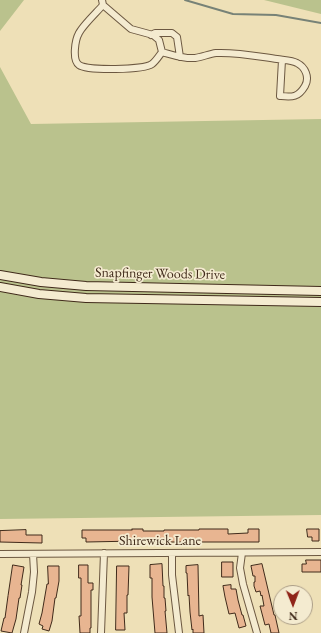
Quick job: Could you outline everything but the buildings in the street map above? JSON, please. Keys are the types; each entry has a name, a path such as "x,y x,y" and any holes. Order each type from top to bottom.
{"main road":[{"name":"Snapfinger Woods Drive","path":"0,275 41,282 86,286 321,290"},
{"name":"Snapfinger Woods Drive","path":"0,287 39,294 86,298 321,302"}],"street":[{"path":"102,2 131,29 151,35 159,40 162,52 152,64 144,67 119,70 85,68 78,65 75,59 76,40 79,32 102,2"},
{"path":"151,35 155,33 172,33 177,36 180,57"},
{"path":"162,52 180,57 196,58 214,53 236,53 296,62 302,66 307,74 307,83 302,91 293,97 280,96 282,60"},
{"path":"58,284 59,295"},
{"path":"242,552 240,568 257,633"},
{"name":"Shirewick Lane","path":"0,554 321,552"},
{"path":"101,633 104,553"},
{"path":"172,553 172,575 179,633"},
{"path":"24,633 32,592 34,572 33,554"}],"green space":[{"path":"0,0 24,0 0,31"},
{"path":"264,0 321,0 321,14"},
{"path":"0,67 31,124 321,119 321,515 0,519"}],"waterway":[{"path":"185,0 233,14 276,15 321,23"}]}
